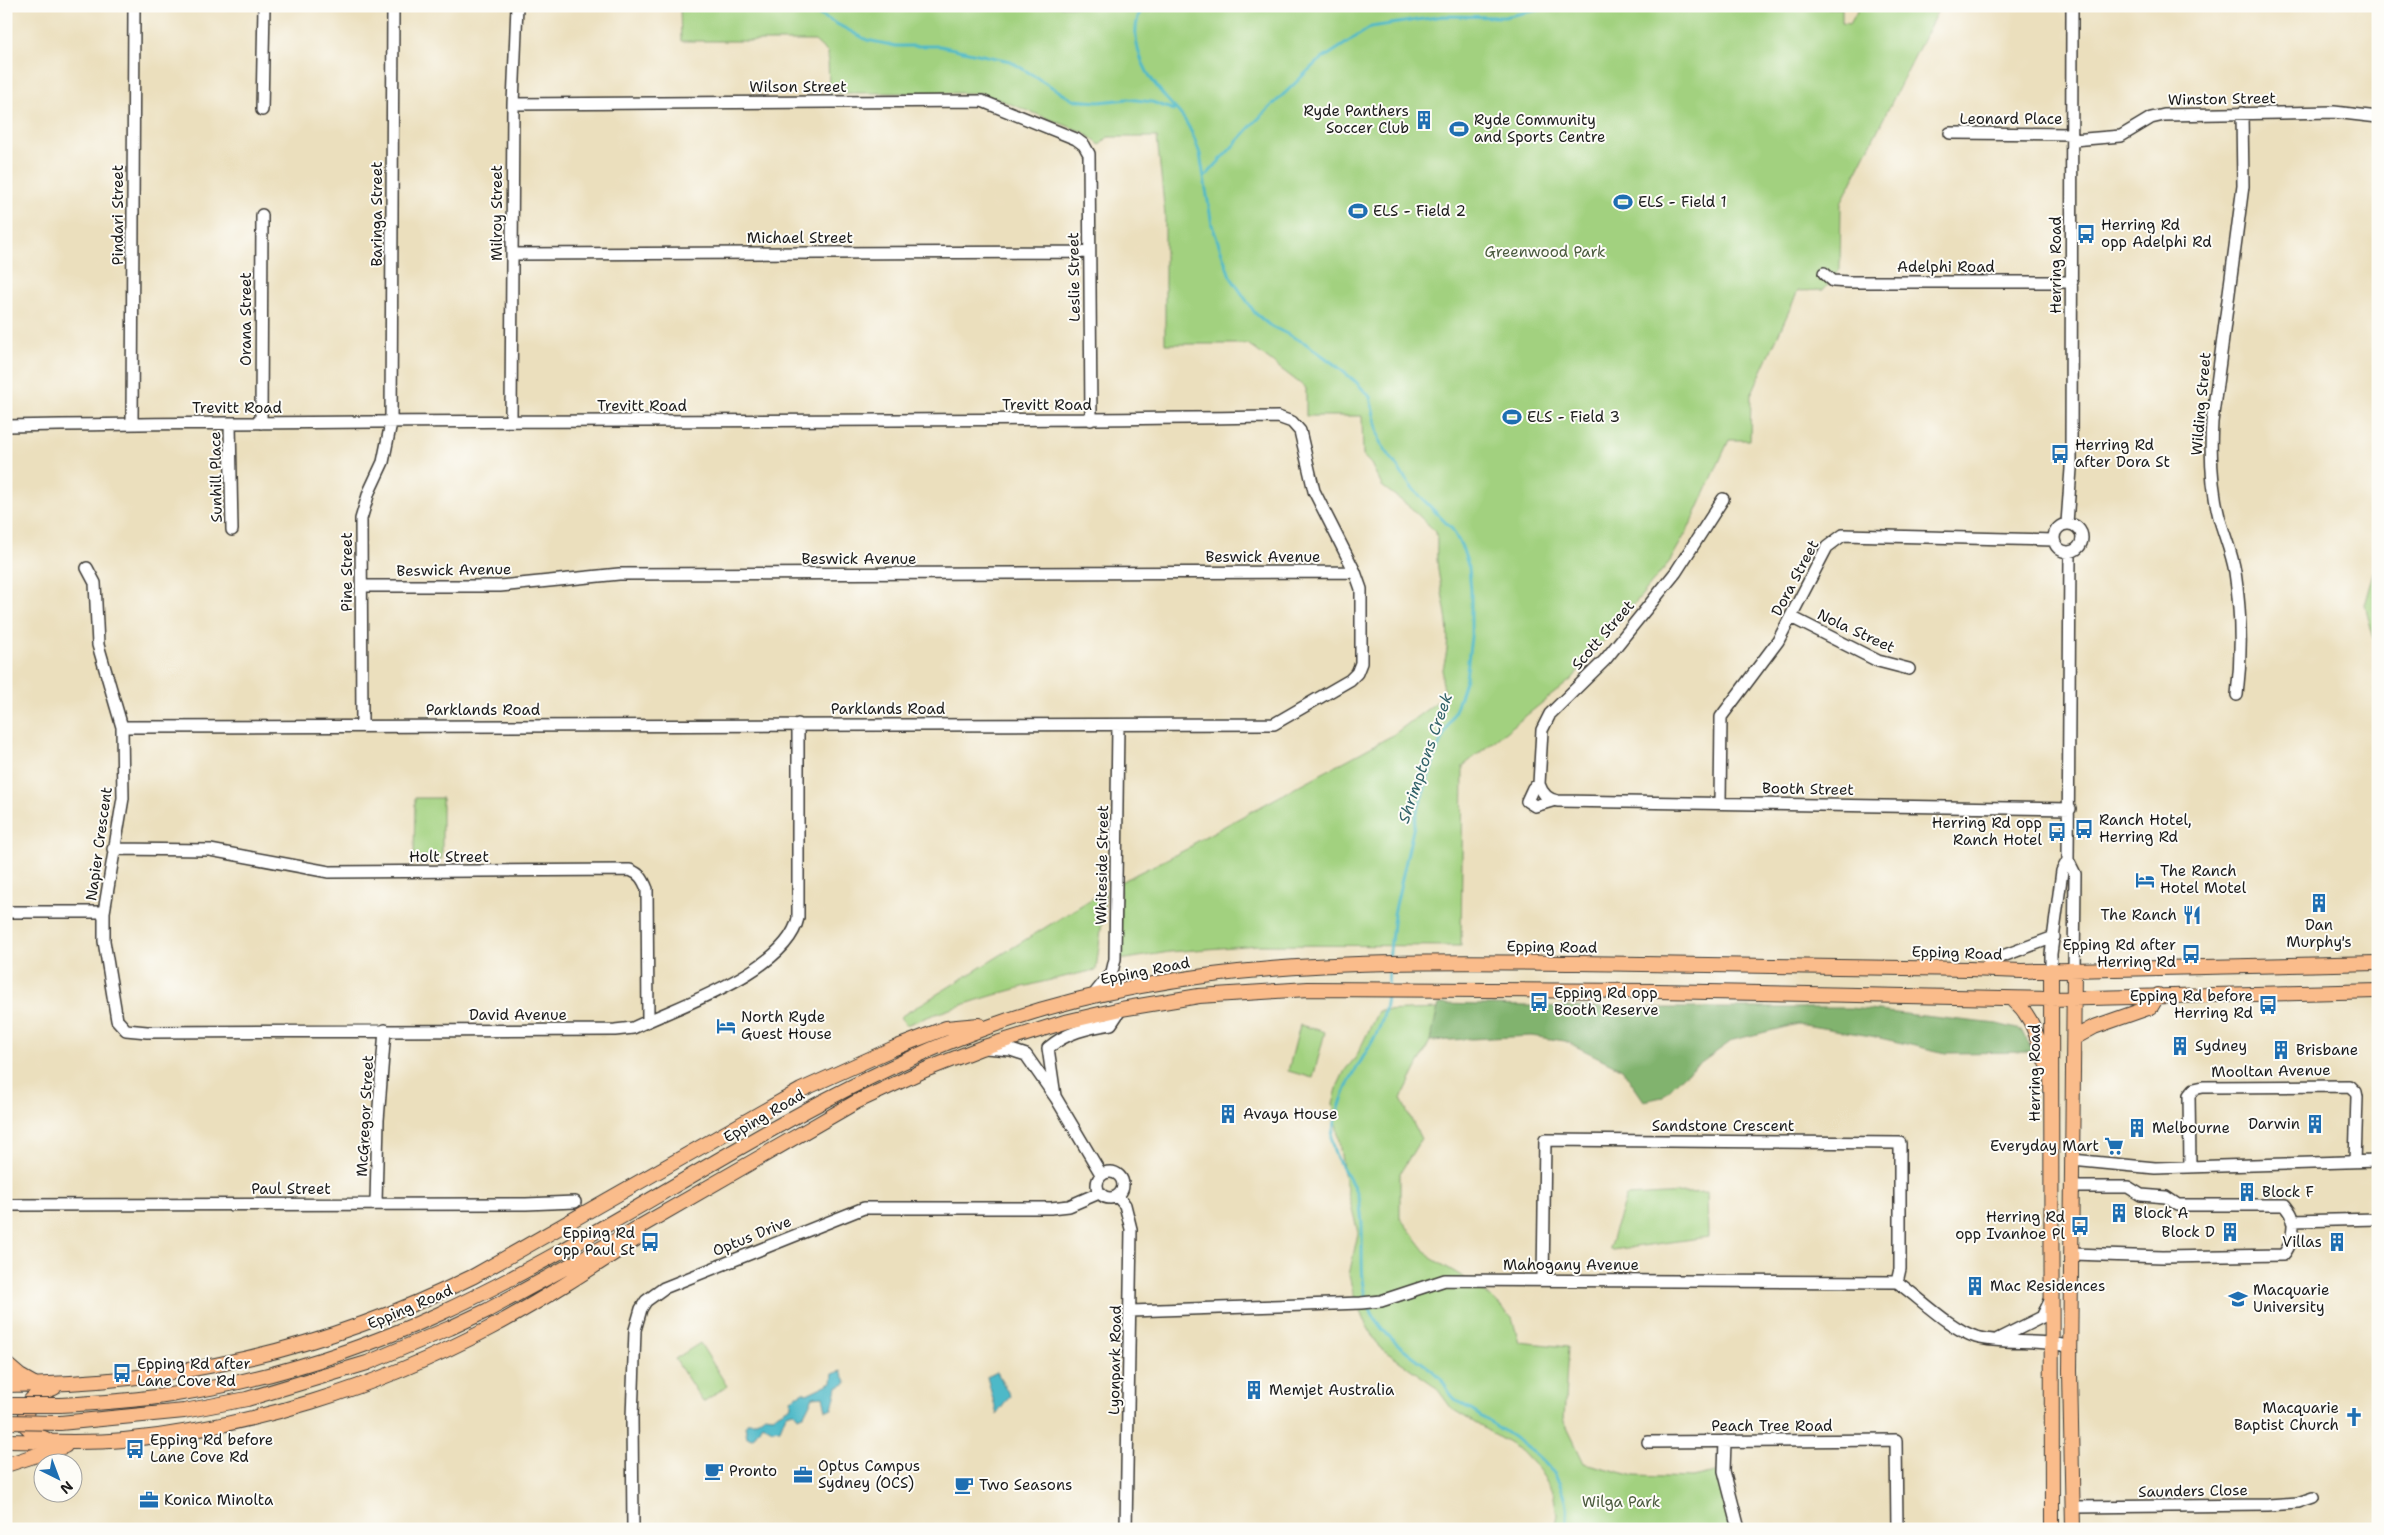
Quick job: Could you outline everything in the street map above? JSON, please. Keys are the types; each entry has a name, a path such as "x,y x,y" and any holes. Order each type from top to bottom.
{"main road":[{"name":"Epping Road","path":"6,1405 60,1406 168,1396 260,1377 354,1348 436,1316 589,1234 851,1085 913,1056 997,1023 1092,998 1222,974 1345,963 1418,961 1986,969 2022,972 2378,963"},
{"name":"Herring Road","path":"2051,970 2052,1529"},
{"name":"Herring Road","path":"2073,1529 2071,1187 2074,970"},
{"path":"6,1422 60,1423 122,1419 184,1411 247,1399 367,1363 488,1310 622,1237 856,1102 925,1070 981,1048 1065,1022 1121,1009 1199,996 1253,991 1347,989 1667,991 2012,999 2378,991"},
{"path":"2074,1038 2094,1027 2151,1007 2158,995"},
{"path":"2012,999 2023,1007 2030,1019 2051,1070"},
{"path":"6,1385 62,1385 176,1373 290,1349 355,1328 474,1276 765,1109 841,1071 946,1028 997,1023"},
{"path":"6,1441 123,1441 206,1429 319,1400 398,1371 461,1343 520,1311 679,1211 721,1179"},
{"path":"6,1364 36,1385"},
{"path":"54,1441 35,1434 25,1425 27,1405 38,1394 62,1385"},
{"path":"6,1465 40,1453 83,1442"}],"street":[{"name":"Pindari Street","path":"132,424 134,6"},
{"path":"262,110 264,6"},
{"name":"Baringa Street","path":"391,422 393,6"},
{"name":"Milroy Street","path":"512,420 513,104 516,6"},
{"name":"Herring Road","path":"2067,524 2071,469 2072,6"},
{"name":"Wilson Street","path":"513,104 982,101 1076,138"},
{"name":"Winston Street","path":"2072,137 2121,136 2150,118 2164,115 2334,112 2378,117"},
{"name":"Wilding Street","path":"2237,695 2240,669 2240,631 2235,571 2219,517 2212,483 2210,455 2212,422 2243,186 2242,113"},
{"name":"Leonard Place","path":"1950,133 2072,137"},
{"name":"Leslie Street","path":"1076,138 1084,145 1089,154 1088,252 1092,420"},
{"name":"Orana Street","path":"261,423 262,215"},
{"name":"Michael Street","path":"512,254 1088,252"},
{"name":"Adelphi Road","path":"1824,273 1833,281 1849,282 2072,282"},
{"name":"Trevitt Road","path":"6,426 512,420 1092,420 1278,417"},
{"name":"Parklands Road","path":"122,727 1274,724 1350,680 1357,673 1361,663 1360,589 1355,572 1314,491 1300,431 1292,422 1278,417"},
{"name":"Pine Street","path":"362,726 363,509 383,462 391,422"},
{"name":"Sunhill Place","path":"230,424 232,530"},
{"name":"Scott Street","path":"1539,784 1542,730 1550,714 1605,660 1676,572 1723,498"},
{"path":"2067,524 2076,526 2082,534 2079,548 2070,552 2058,548 2054,540 2056,531 2067,524"},
{"name":"Dora Street","path":"1720,802 1721,717 1778,641 1827,546 1843,535 2054,540"},
{"name":"Herring Road","path":"2051,970 2062,871 2068,860 2070,809 2070,552"},
{"name":"Napier Crescent","path":"6,912 104,912 123,798 122,727 98,645 94,583 87,568"},
{"name":"Beswick Avenue","path":"362,586 500,586 619,574 1355,572"},
{"name":"Nola Street","path":"1791,617 1878,661 1909,668"},
{"name":"David Avenue","path":"104,912 104,941 115,1012 120,1026 126,1030 147,1032 615,1030 632,1028 744,977 775,954 790,940 796,930 798,918 798,724"},
{"name":"Whiteside Street","path":"1092,998 1108,978 1114,965 1118,856 1118,725"},
{"path":"1539,784 1541,791 1550,799"},
{"name":"Booth Street","path":"1539,784 1533,788 1527,801 1535,806 1550,799 1652,803 1720,802 2070,809"},
{"name":"Holt Street","path":"113,849 210,850 329,872 630,870 638,873 644,880 647,889 648,1020"},
{"name":"Herring Road","path":"2068,860 2075,874 2074,970"},
{"path":"1986,969 1992,960 2054,937"},
{"path":"1056,1098 1048,1048 1061,1037 1084,1028 1111,1024 1121,1009"},
{"name":"McGregor Street","path":"376,1203 378,1120 385,1030"},
{"path":"981,1048 1011,1050 1026,1055 1056,1098 1101,1174"},
{"name":"Mooltan Avenue","path":"2190,1166 2189,1095 2194,1089 2203,1087 2350,1086 2356,1092 2357,1097 2355,1162"},
{"name":"Sandstone Crescent","path":"1543,1280 1545,1140 1900,1142 1900,1269 1897,1282"},
{"path":"2072,1160 2155,1168 2378,1161"},
{"path":"1113,1173 1121,1178 1123,1188 1117,1196 1105,1197 1099,1193 1096,1184 1101,1174 1113,1173"},
{"path":"2071,1187 2128,1187 2141,1195 2166,1197 2178,1205 2285,1205 2292,1214 2290,1248 2283,1255 2163,1258 2072,1254"},
{"name":"Optus Drive","path":"633,1529 635,1330 646,1301 664,1288 864,1208 1051,1208 1069,1206 1099,1193"},
{"name":"Lyonpark Road","path":"1117,1196 1125,1206 1131,1229 1126,1529"},
{"name":"Paul Street","path":"6,1205 526,1204 575,1202"},
{"path":"2292,1221 2378,1219"},
{"name":"Mahogany Avenue","path":"1130,1311 1361,1303 1381,1300 1445,1280 1897,1282"},
{"path":"1897,1282 1955,1327 1976,1337 1997,1340 2052,1342 2071,1347"},
{"path":"1997,1340 2042,1318 2052,1296"},
{"name":"Peach Tree Road","path":"1648,1442 1896,1440 1897,1529"},
{"path":"1724,1441 1724,1472 1739,1529"},
{"name":"Saunders Close","path":"2073,1507 2268,1505 2298,1503 2312,1498"}],"green space":[{"name":"Greenwood Park","path":"660,6 1842,8 1842,23 1850,24 1860,6 1940,6 1841,203 1840,269 1823,290 1798,291 1751,395 1750,440 1729,440 1691,524 1670,561 1572,679 1463,766 1461,946 1258,945 1169,952 1120,960 1120,882 1191,847 1195,842 1393,735 1447,694 1442,683 1442,672 1448,638 1438,571 1436,532 1410,507 1382,486 1371,464 1363,456 1362,416 1306,416 1306,388 1248,344 1165,344 1165,215 1157,137 1108,137 1100,145 1083,132 982,93 829,93 828,53 815,41 681,41 680,7"},
{"path":"2378,559 2378,654 2365,605"},
{"path":"415,798 442,798 442,859 414,859"},
{"path":"1106,890 1096,970 1000,993 906,1025 900,1017"},
{"path":"1439,1004 1615,1008 1850,1008 1997,1024 2021,1030 2034,1052 1946,1053 1871,1036 1798,1024 1733,1040 1684,1075 1662,1097 1644,1101 1622,1069 1565,1041 1531,1036 1430,1041"},
{"name":"Wilga Park","path":"1439,1009 1430,1041 1401,1099 1421,1139 1400,1173 1400,1218 1431,1258 1460,1275 1492,1298 1512,1318 1519,1342 1568,1347 1564,1421 1584,1463 1635,1476 1692,1478 1724,1471 1739,1529 1554,1529 1557,1515 1553,1491 1539,1470 1521,1451 1452,1409 1435,1386 1379,1347 1363,1319 1353,1293 1349,1275 1358,1233 1345,1181 1333,1103 1345,1070 1356,1057 1378,1011"},
{"path":"1300,1025 1325,1032 1313,1078 1288,1071"},
{"path":"1707,1192 1708,1237 1612,1250 1609,1248 1626,1196"},
{"path":"700,1343 727,1386 703,1402 675,1359"}],"water":[{"path":"841,1371 847,1383 837,1388 832,1409 826,1410 823,1396 813,1397 804,1415 798,1417 794,1412 786,1414 780,1429 772,1430 762,1424 753,1438 747,1437 745,1426 748,1422 755,1422 765,1415 773,1416 791,1406 791,1399 803,1392 807,1394 832,1382 833,1374"},
{"path":"997,1372 1010,1396 997,1414 987,1377"}],"waterway":[{"path":"803,6 867,40 896,46 940,46 1010,61 1073,100 1099,102 1128,99 1152,102 1174,110"},
{"name":"Shrimptons Creek","path":"1143,6 1136,28 1138,51 1154,83 1184,119 1195,140 1200,154 1212,225 1230,276 1255,313 1269,325 1305,343 1334,364 1356,382 1370,397 1380,442 1412,488 1452,529 1462,547 1469,568 1471,637 1466,678 1457,706 1438,748 1417,812 1394,914 1389,959"},
{"path":"1204,178 1254,123 1316,63 1371,27 1443,16 1504,17 1557,6"},
{"name":"Shrimptons Creek","path":"1388,987 1389,968"},
{"name":"Shrimptons Creek","path":"1367,1299 1363,1274 1361,1210 1355,1189 1336,1156 1332,1139 1336,1117 1347,1086 1379,1028 1386,1006 1387,993"},
{"name":"Shrimptons Creek","path":"1369,1305 1378,1323 1392,1339 1435,1372 1455,1399 1505,1431 1538,1457 1552,1471 1562,1488 1567,1506 1566,1529"}],"place":[{"name":"Ryde Panthers Soccer Club","path":"1424,120"},
{"name":"Ryde Community and Sports Centre","path":"1459,129"},
{"name":"ELS - Field 1","path":"1623,202"},
{"name":"ELS - Field 2","path":"1358,211"},
{"name":"Herring Rd opp Adelphi Rd","path":"2086,234"},
{"name":"ELS - Field 3","path":"1512,417"},
{"name":"Herring Rd after Dora St","path":"2060,454"},
{"name":"Ranch Hotel, Herring Rd","path":"2084,829"},
{"name":"Herring Rd opp Ranch Hotel","path":"2057,832"},
{"name":"The Ranch Hotel Motel","path":"2145,880"},
{"name":"Dan Murphy's","path":"2319,903"},
{"name":"The Ranch","path":"2192,915"},
{"name":"Epping Rd after Herring Rd","path":"2191,954"},
{"name":"Epping Rd opp Booth Reserve","path":"1539,1002"},
{"name":"Epping Rd before Herring Rd","path":"2268,1005"},
{"name":"North Ryde Guest House","path":"726,1026"},
{"name":"Sydney","path":"2180,1046"},
{"name":"Brisbane","path":"2281,1050"},
{"name":"Avaya House","path":"1228,1114"},
{"name":"Darwin","path":"2315,1124"},
{"name":"Melbourne","path":"2137,1128"},
{"name":"Everyday Mart","path":"2114,1146"},
{"name":"Block F","path":"2247,1192"},
{"name":"Block A","path":"2119,1213"},
{"name":"Herring Rd opp Ivanhoe Pl","path":"2080,1226"},
{"name":"Block D","path":"2230,1232"},
{"name":"Epping Rd opp Paul St","path":"650,1242"},
{"name":"Villas","path":"2337,1242"},
{"name":"Mac Residences","path":"1975,1286"},
{"name":"Macquarie University","path":"2238,1299"},
{"name":"Epping Rd after Lane Cove Rd","path":"122,1373"},
{"name":"Memjet Australia","path":"1254,1390"},
{"name":"Macquarie Baptist Church","path":"2354,1417"},
{"name":"Epping Rd before Lane Cove Rd","path":"135,1449"},
{"name":"Pronto","path":"714,1471"},
{"name":"Optus Campus Sydney (OCS)","path":"803,1475"},
{"name":"Two Seasons","path":"964,1485"},
{"name":"Konica Minolta","path":"149,1500"}]}
